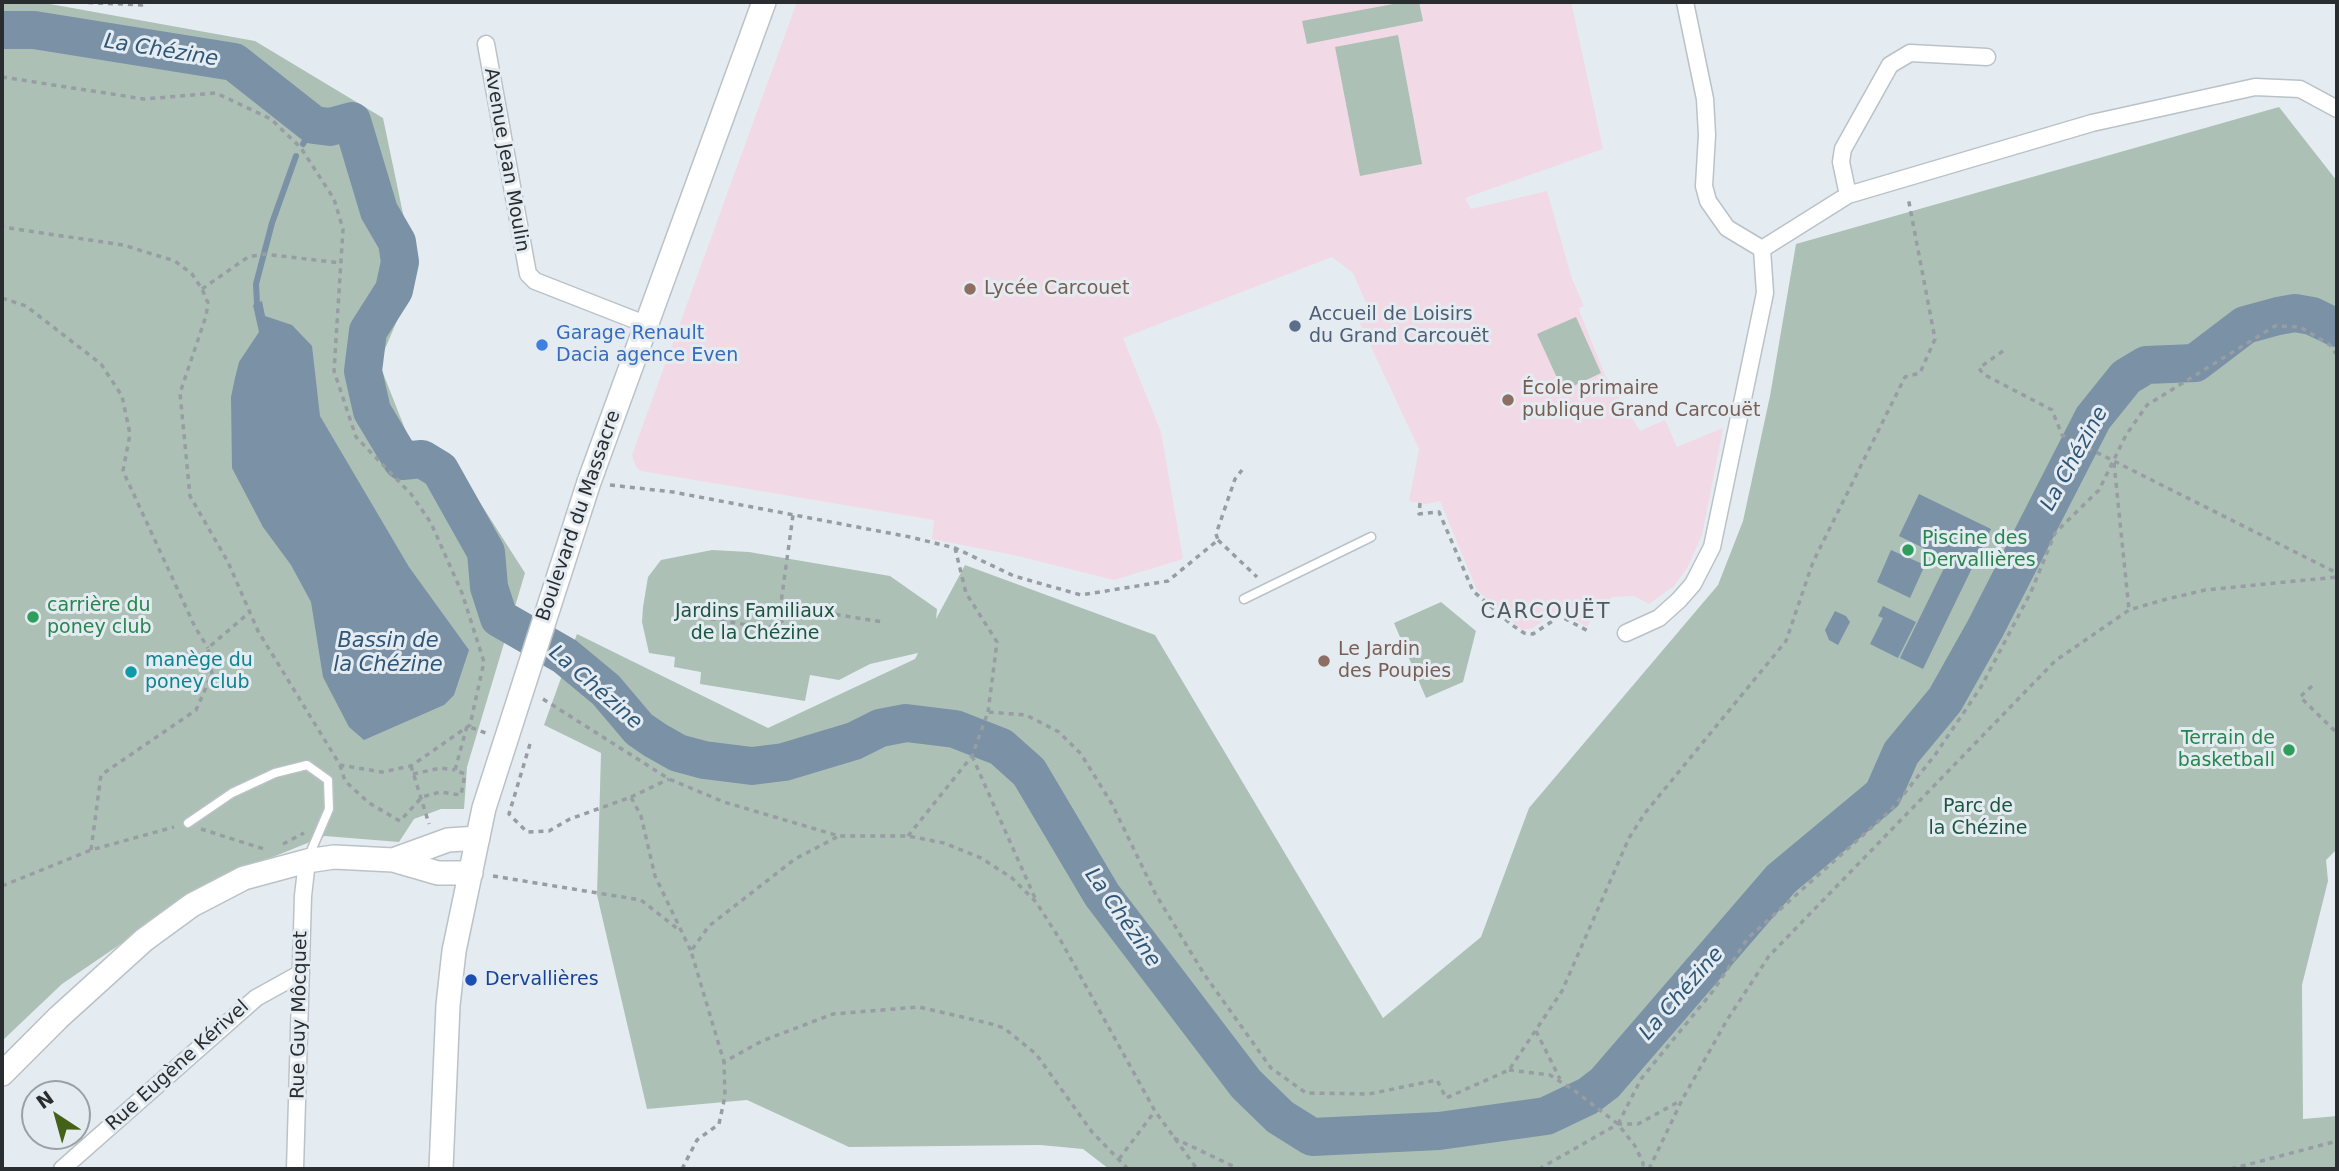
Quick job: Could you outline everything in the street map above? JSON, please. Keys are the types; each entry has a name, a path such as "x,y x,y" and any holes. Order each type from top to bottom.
{"main road":[{"name":"Boulevard du Massacre","path":"441,1169 448,1005 456,939 482,875 478,838 530,661 589,482 765,2"},
{"path":"394,860 449,840 478,838"},
{"path":"2,1074 59,1017 144,940 192,905 244,878 307,860 334,857 394,860 438,873 482,875"},
{"path":"2,1057 59,1017"}],"street":[{"path":"1685,2 1706,107 1704,172 1708,201 1727,228 1762,249"},
{"name":"Avenue Jean Moulin","path":"486,44 528,274 535,281 645,324"},
{"path":"1848,195 1841,162 1843,149 1889,65 1910,53 1987,57"},
{"path":"1762,249 1848,195 2052,134 2255,87 2300,89 2337,109"},
{"path":"1626,633 1658,618 1679,600 1693,584 1712,547 1765,293 1762,249"},
{"name":"Rue Guy Môcquet","path":"295,1169 307,860"},
{"name":"Rue Eugène Kérivel","path":"62,1169 256,998 301,973"}],"lane":[{"path":"1244,599 1371,537"},
{"path":"188,823 233,793 275,773 307,765 328,779 329,809 307,860"}],"path":[{"path":"78,2 142,5 149,2"},
{"path":"2,77 144,99 216,93 271,119 301,148 334,199 344,229 334,371 356,438 411,494 431,523 462,593 484,662 455,770"},
{"path":"1508,1070 1562,991 1629,838 1645,813 1704,736 1786,641 1814,562 1905,377 1920,373 1926,362 1935,339 1906,190"},
{"path":"2,227 123,245 175,261 192,274 208,303 180,393 191,496 228,562 258,631 341,765 345,781 369,803 400,821 409,808 422,797 440,792 461,794 465,774 441,768 414,774"},
{"path":"202,289 248,257 264,254 341,263"},
{"path":"2,298 26,306 101,364 122,396 130,434 123,471 195,627 208,649 212,674 196,710 100,775 91,850"},
{"path":"1618,1124 1641,1079 1713,991 1748,939 1891,810 1935,755 1981,687 2031,592 2055,533 2099,490 2126,435 2147,405 2275,326 2300,327 2329,345 2337,355"},
{"path":"2003,351 1979,368 1983,374 2052,410 2062,435 2337,575"},
{"path":"2114,461 2129,610"},
{"path":"1242,470 1235,479 1216,534 1218,540 1266,588"},
{"path":"589,482 673,492 955,548 1014,576 1081,595 1168,581 1218,540"},
{"path":"1420,503 1419,514 1439,512 1473,591 1512,625 1524,633 1533,634 1560,616 1588,631"},
{"path":"785,618 780,610 794,514"},
{"path":"908,836 957,780 972,756 988,712 997,642 966,593 955,548"},
{"path":"1648,1169 1682,1100 1746,987 1769,956 2055,661 2129,610 2205,590 2337,575"},
{"path":"681,614 767,628 807,610 883,622"},
{"path":"208,649 250,612"},
{"path":"2312,686 2300,697 2337,733"},
{"path":"540,711 543,699 669,779 724,802 839,836 908,836 944,844 981,858 1012,878 1037,902"},
{"path":"988,712 1026,715 1040,720 1082,754 1112,804 1156,892 1204,974 1271,1068 1306,1093 1369,1094 1437,1080 1446,1098 1508,1070 1539,1072 1561,1081 1618,1124 1635,1146 1643,1169"},
{"path":"341,765 382,772 411,766 467,726"},
{"path":"532,737 509,814 527,832 549,831 570,818 631,797 669,779"},
{"path":"972,756 1037,902 1155,1111 1197,1169"},
{"path":"411,766 430,826"},
{"path":"631,797 642,816 655,876 691,951 724,1062 725,1096 719,1124 697,1140 682,1169"},
{"path":"2,886 91,850 188,823 251,847 273,850 292,838 320,828"},
{"path":"691,951 709,926 795,859 839,836"},
{"path":"482,875 641,900 681,932"},
{"path":"724,1062 762,1041 833,1014 919,1007 988,1023 1004,1028 1036,1054 1092,1132 1128,1169"},
{"path":"1536,1031 1561,1081"},
{"path":"1539,1169 1618,1124 1638,1124 1682,1100"},
{"path":"1119,1159 1155,1111"},
{"path":"1172,1137 1239,1169"},
{"path":"2231,1169 2337,1141"}],"shaded area":[{"name":"Lycée Carcouet","path":"797,2 1571,2 1603,149 1465,198 1471,209 1547,191 1572,279 1584,306 1579,308 1580,313 1605,375 1640,431 1665,420 1677,447 1723,428 1702,535 1687,568 1674,586 1649,604 1634,596 1612,597 1594,613 1587,627 1558,609 1533,628 1522,630 1515,624 1477,590 1440,501 1426,504 1409,501 1419,449 1356,315 1369,309 1353,273 1332,257 1123,338 1161,432 1183,559 1114,580 1018,556 932,539 934,520 641,471 636,467 632,455"}],"green space":[{"path":"2,2 39,2 255,41 383,118 416,276 379,363 409,439 454,462 525,573 467,767 464,809 441,809 414,819 399,842 325,836 213,881 62,984 2,1041"},
{"path":"1404,2 1419,2 1423,21 1307,44 1302,21"},
{"path":"1398,35 1422,164 1360,176 1335,47"},
{"name":"Parc de la Chézine","path":"2279,107 2337,181 2337,849 2326,860 2328,881 2302,985 2303,1119 2337,1116 2337,1169 1109,1169 1083,1149 1040,1145 849,1147 747,1100 647,1109 597,895 601,753 544,725 577,634 768,728 915,659 918,653 870,664 839,680 810,675 805,701 700,684 701,672 674,667 675,657 649,653 642,622 643,607 648,577 661,560 712,550 749,552 890,576 937,609 936,619 965,565 1155,635 1383,1018 1481,937 1529,808 1718,585 1743,521 1770,396 1796,244"},
{"path":"1576,317 1601,373 1563,391 1537,334"},
{"path":"1441,602 1476,631 1463,682 1426,698 1394,623"}],"water":[{"name":"Bassin de la Chézine","path":"262,301 265,316 292,325 312,346 320,416 409,567 469,650 454,695 444,705 364,740 349,727 323,677 311,602 291,565 263,527 232,468 231,397 239,362 259,332 253,305"},
{"path":"1919,494 1991,529 1923,669 1900,658 1948,560 1899,536"},
{"path":"1891,550 1925,565 1910,598 1877,582"},
{"path":"1883,606 1916,622 1898,658 1870,644 1883,618 1878,616"},
{"path":"1835,611 1846,616 1850,622 1838,645 1829,640 1825,630"}],"waterway":[{"name":"La Chézine","path":"2,30 34,30 234,62 314,125 330,127 352,121 379,211 397,242 400,262 394,290 368,331 363,371 372,411 402,461 422,459 440,470 486,552 489,587 499,618 565,656 606,690 639,729 678,753 704,760 752,766 784,762 854,741 880,728 906,723 955,729 1001,747 1029,772 1102,895 1246,1084 1280,1117 1312,1137 1439,1131 1546,1116 1588,1096 1605,1083 1781,879 1883,794 1901,753 1945,700 1985,629 2093,418 2126,377 2146,365 2195,363 2245,325 2278,316 2295,313 2312,316 2337,328"},
{"path":"303,144 314,125"},
{"path":"257,304 256,284 272,223 296,156"}],"place":[{"name":"Lycée Carcouet","path":"970,289"},
{"name":"Accueil de Loisirs du Grand Carcouët","path":"1295,326"},
{"name":"Garage Renault Dacia agence Even","path":"542,345"},
{"name":"École primaire publique Grand Carcouët","path":"1508,400"},
{"name":"Piscine des Dervallières","path":"1908,550"},
{"name":"carrière du poney club","path":"33,617"},
{"name":"Le Jardin des Poupies","path":"1324,661"},
{"name":"manège du poney club","path":"131,672"},
{"name":"Terrain de basketball","path":"2289,750"},
{"name":"Dervallières","path":"471,980"}],"district":[{"name":"CARCOUËT","path":"1546,613"}],"park label":[{"name":"Jardins Familiaux de la Chézine","path":"755,623"}]}
